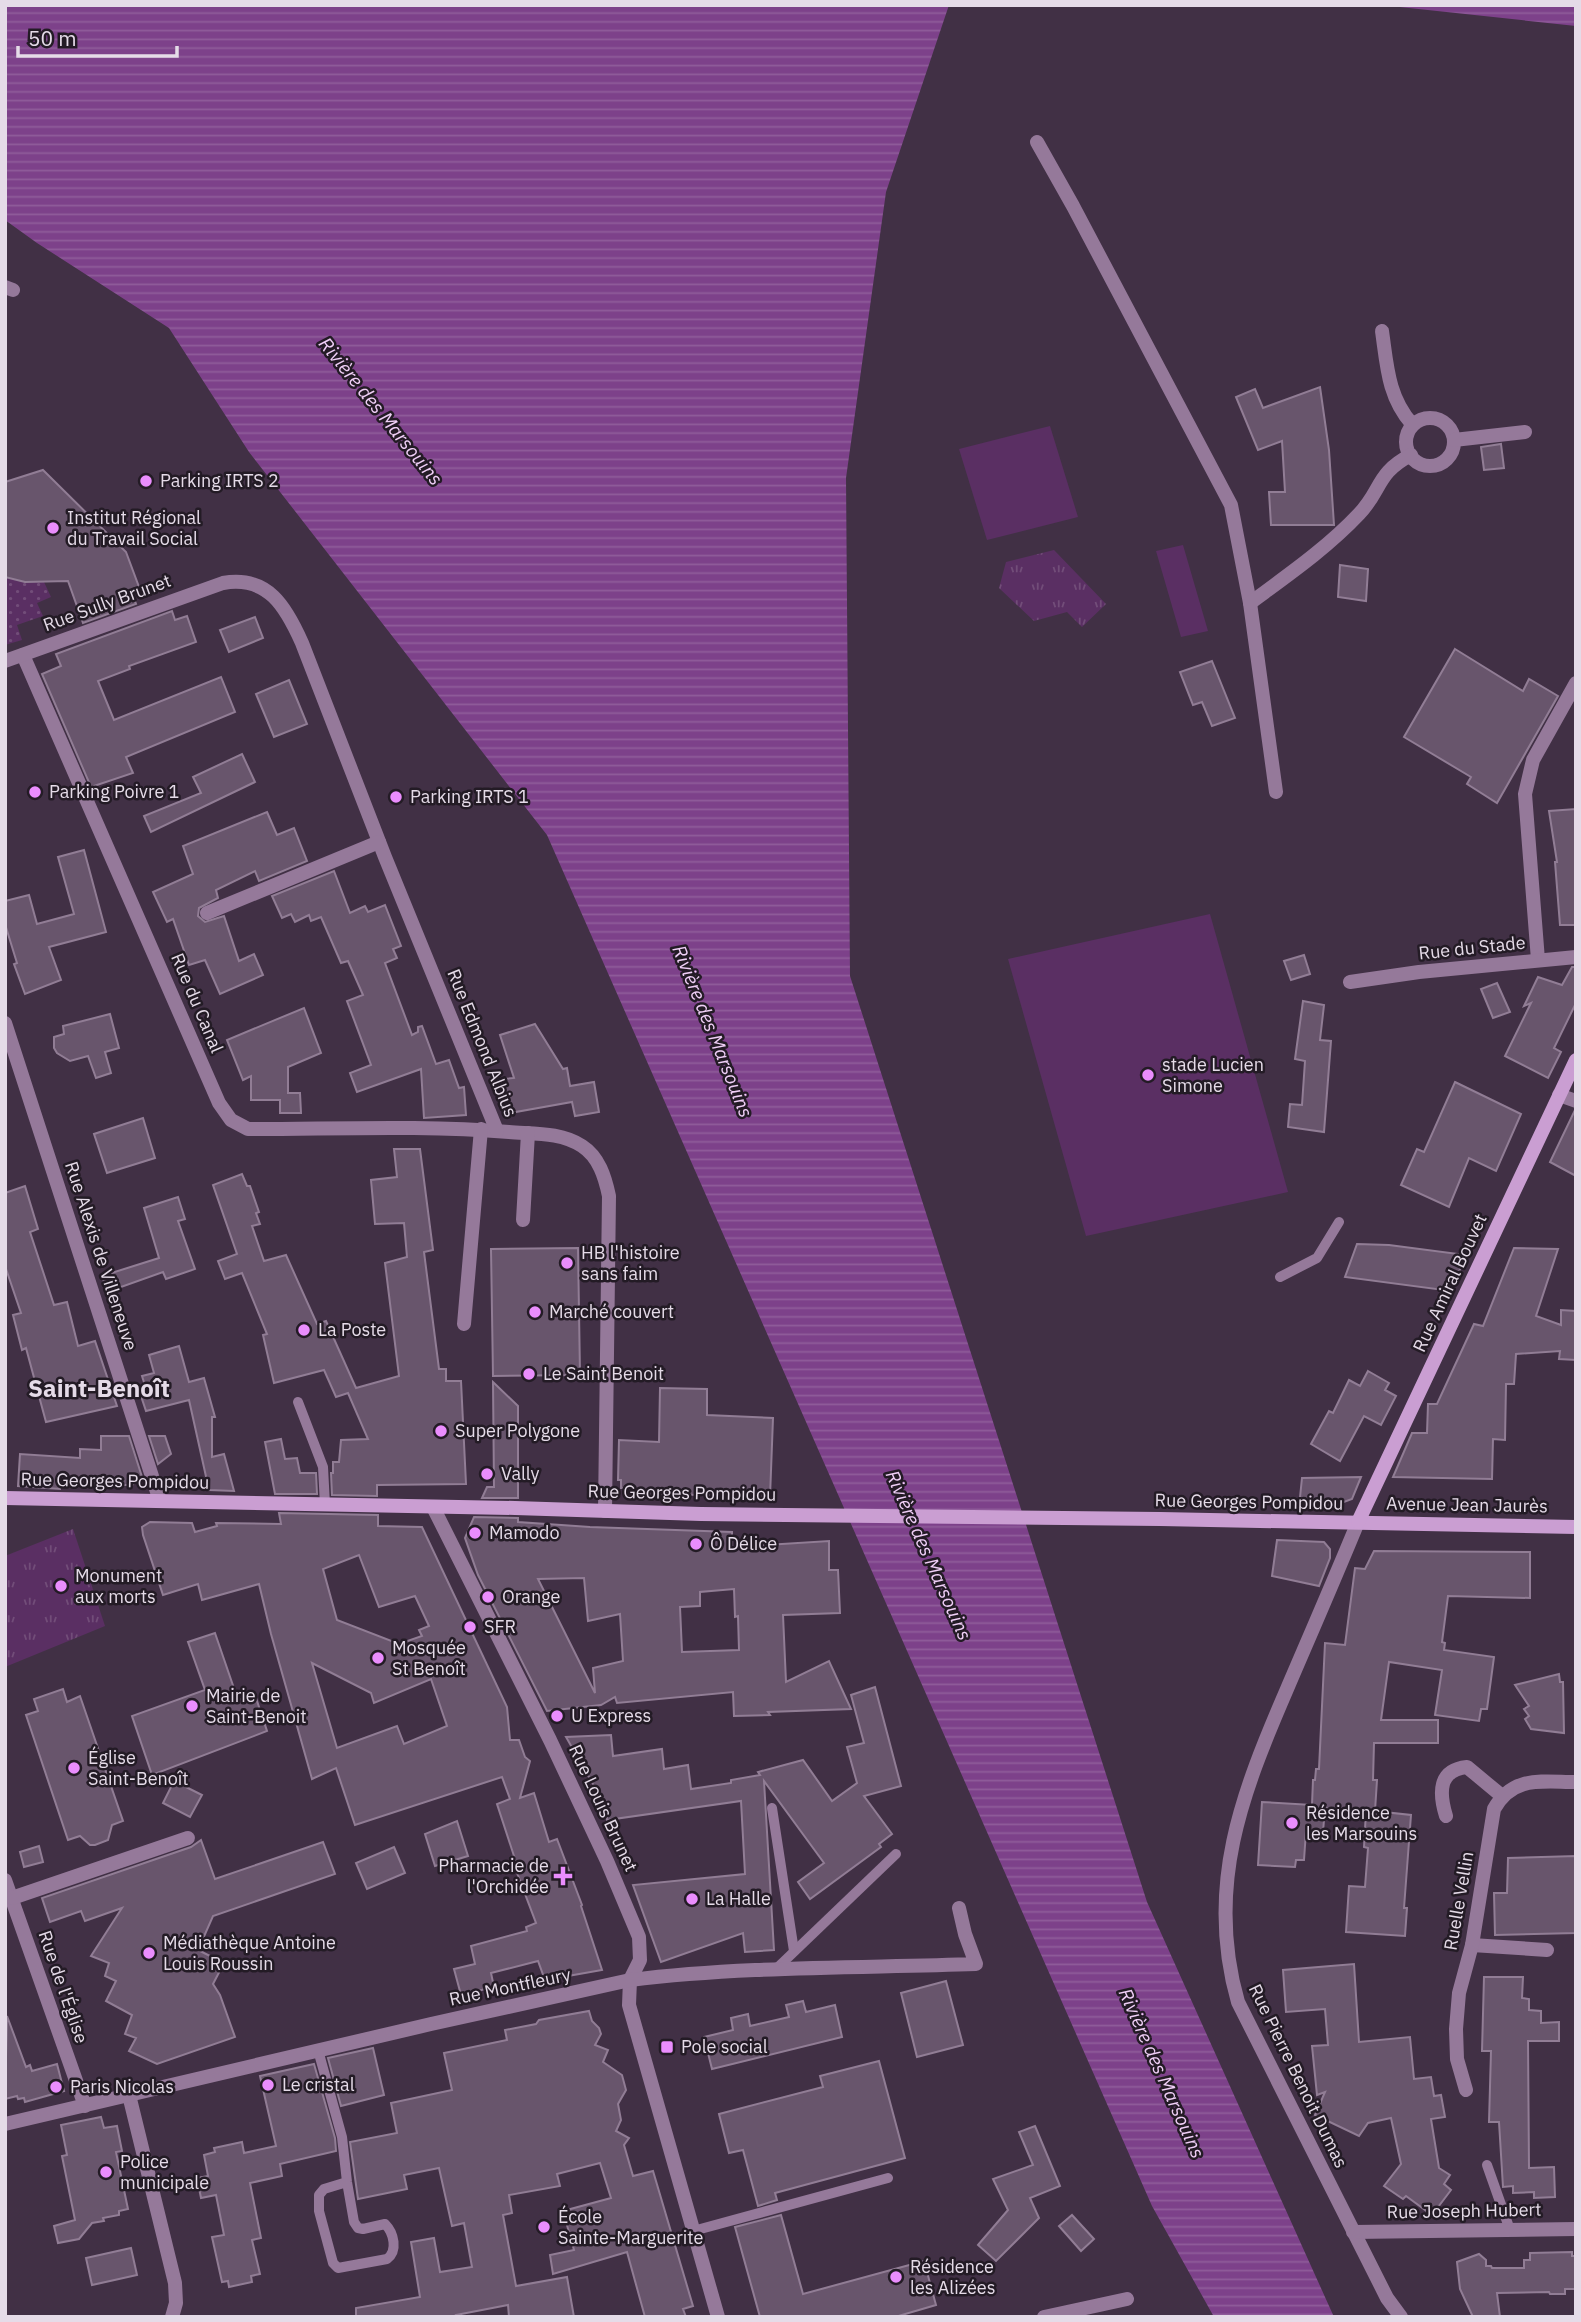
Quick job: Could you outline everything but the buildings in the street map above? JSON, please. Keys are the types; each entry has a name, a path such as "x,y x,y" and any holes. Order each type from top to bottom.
{"main road":[{"name":"Rue Amiral Bouvet","path":"1358,1522 1576,1060"},
{"name":"Rue Georges Pompidou","path":"5,1498 605,1511 1358,1522"},
{"name":"Avenue Jean Jaurès","path":"1358,1522 1576,1527"}],"street":[{"path":"1037,142 1231,505 1251,603 1276,792"},
{"path":"1382,331 1389,382 1401,412 1412,424"},
{"path":"1431,417 1441,420 1452,432 1454,440 1451,456 1444,463 1435,466 1416,460 1406,443 1412,424 1431,417"},
{"path":"1454,440 1525,432"},
{"path":"1251,603 1317,553 1357,516 1388,470 1411,454"},
{"name":"Rue Edmond Albius","path":"223,583 248,582 276,598 288,613 497,1131 555,1135 570,1139 584,1147 596,1160 605,1177 609,1196 605,1511"},
{"name":"Rue Sully Brunet","path":"5,661 223,583"},
{"name":"Rue du Canal","path":"23,655 219,1103 232,1120 248,1129 497,1131"},
{"path":"1538,960 1525,794 1533,760 1576,683"},
{"path":"207,913 379,842"},
{"name":"Rue du Stade","path":"1350,982 1419,972 1576,957"},
{"name":"Rue Alexis de Villeneuve","path":"5,1023 160,1501"},
{"path":"1559,1095 1576,1101"},
{"path":"464,1324 481,1129"},
{"path":"523,1220 528,1133"},
{"name":"Rue Louis Brunet","path":"433,1507 550,1740 619,1887 639,1937 640,1960 629,1980"},
{"name":"Rue Pierre Benoit Dumas","path":"1358,1522 1253,1769 1230,1855 1225,1921 1230,1975 1238,2002 1387,2298 1401,2317"},
{"path":"1446,1815 1441,1791 1444,1781 1457,1768 1467,1767 1502,1796 1514,1787 1531,1782 1576,1782"},
{"name":"Ruelle Vellin","path":"1466,2090 1457,2059 1459,1993 1472,1945 1494,1809 1502,1796"},
{"path":"12,1898 188,1838"},
{"name":"Rue de l'Église","path":"5,1880 85,2106"},
{"name":"Rue Montfleury","path":"5,2124 629,1980 774,1970 975,1964 959,1908"},
{"path":"1472,1945 1547,1950"},
{"path":"629,1980 629,2005 718,2317"},
{"path":"129,2095 175,2283 176,2303 172,2317"},
{"name":"Rue Joseph Hubert","path":"1353,2232 1576,2229"},
{"path":"1044,2317 1127,2298"}],"lane":[{"path":"1280,1277 1317,1258 1339,1222"},
{"path":"299,1402 323,1467 325,1505"},
{"path":"772,1808 794,1951"},
{"path":"774,1970 896,1854"},
{"path":"318,2050 342,2137 346,2182 354,2222 358,2228 363,2229 385,2224 388,2227 395,2247 393,2255 387,2259 338,2268 333,2263 319,2211 319,2195 324,2189 346,2182"},
{"path":"1487,2165 1510,2230"},
{"path":"693,2231 888,2178"}],"green space":[{"path":"1050,426 1078,517 987,540 959,449"},
{"path":"1183,545 1208,631 1181,637 1156,551"},
{"path":"1054,550 1106,604 1082,627 1067,612 1034,621 999,588 1006,562"},
{"path":"5,577 25,582 44,582 51,597 37,603 43,616 17,625 22,640 5,645"},
{"name":"stade Lucien Simone","path":"1210,914 1288,1192 1086,1236 1008,959"},
{"path":"73,1529 105,1626 5,1667 5,1556"}],"water":[{"name":"Rivière des Marsouins","path":"5,5 949,5 886,192 846,478 850,976 1147,1902 1334,2317 1214,2317 1152,2206 547,835 249,452 169,328 5,220"},
{"path":"1381,5 1576,5 1576,26"}],"place":[{"name":"Parking IRTS 2","path":"146,481"},
{"name":"Institut Régional du Travail Social","path":"53,528"},
{"name":"Parking Poivre 1","path":"35,792"},
{"name":"Parking IRTS 1","path":"396,797"},
{"name":"stade Lucien Simone","path":"1148,1075"},
{"name":"HB l'histoire sans faim","path":"567,1263"},
{"name":"Marché couvert","path":"535,1312"},
{"name":"La Poste","path":"304,1330"},
{"name":"Le Saint Benoit","path":"529,1374"},
{"name":"Super Polygone","path":"441,1431"},
{"name":"Vally","path":"487,1474"},
{"name":"Mamodo","path":"475,1533"},
{"name":"Ô Délice","path":"696,1544"},
{"name":"Monument aux morts","path":"61,1586"},
{"name":"Orange","path":"488,1597"},
{"name":"SFR","path":"470,1627"},
{"name":"Mosquée St Benoît","path":"378,1658"},
{"name":"Mairie de Saint-Benoit","path":"192,1706"},
{"name":"U Express","path":"557,1716"},
{"name":"Église Saint-Benoît","path":"74,1768"},
{"name":"Résidence les Marsouins","path":"1292,1823"},
{"name":"Pharmacie de l'Orchidée","path":"563,1876"},
{"name":"La Halle","path":"692,1899"},
{"name":"Médiathèque Antoine Louis Roussin","path":"149,1953"},
{"name":"Pole social","path":"667,2047"},
{"name":"Le cristal","path":"268,2085"},
{"name":"Paris Nicolas","path":"56,2087"},
{"name":"Police municipale","path":"106,2172"},
{"name":"École Sainte-Marguerite","path":"544,2227"},
{"name":"Résidence les Alizées","path":"896,2277"}],"district":[{"name":"Saint-Benoît","path":"99,1389"}]}
